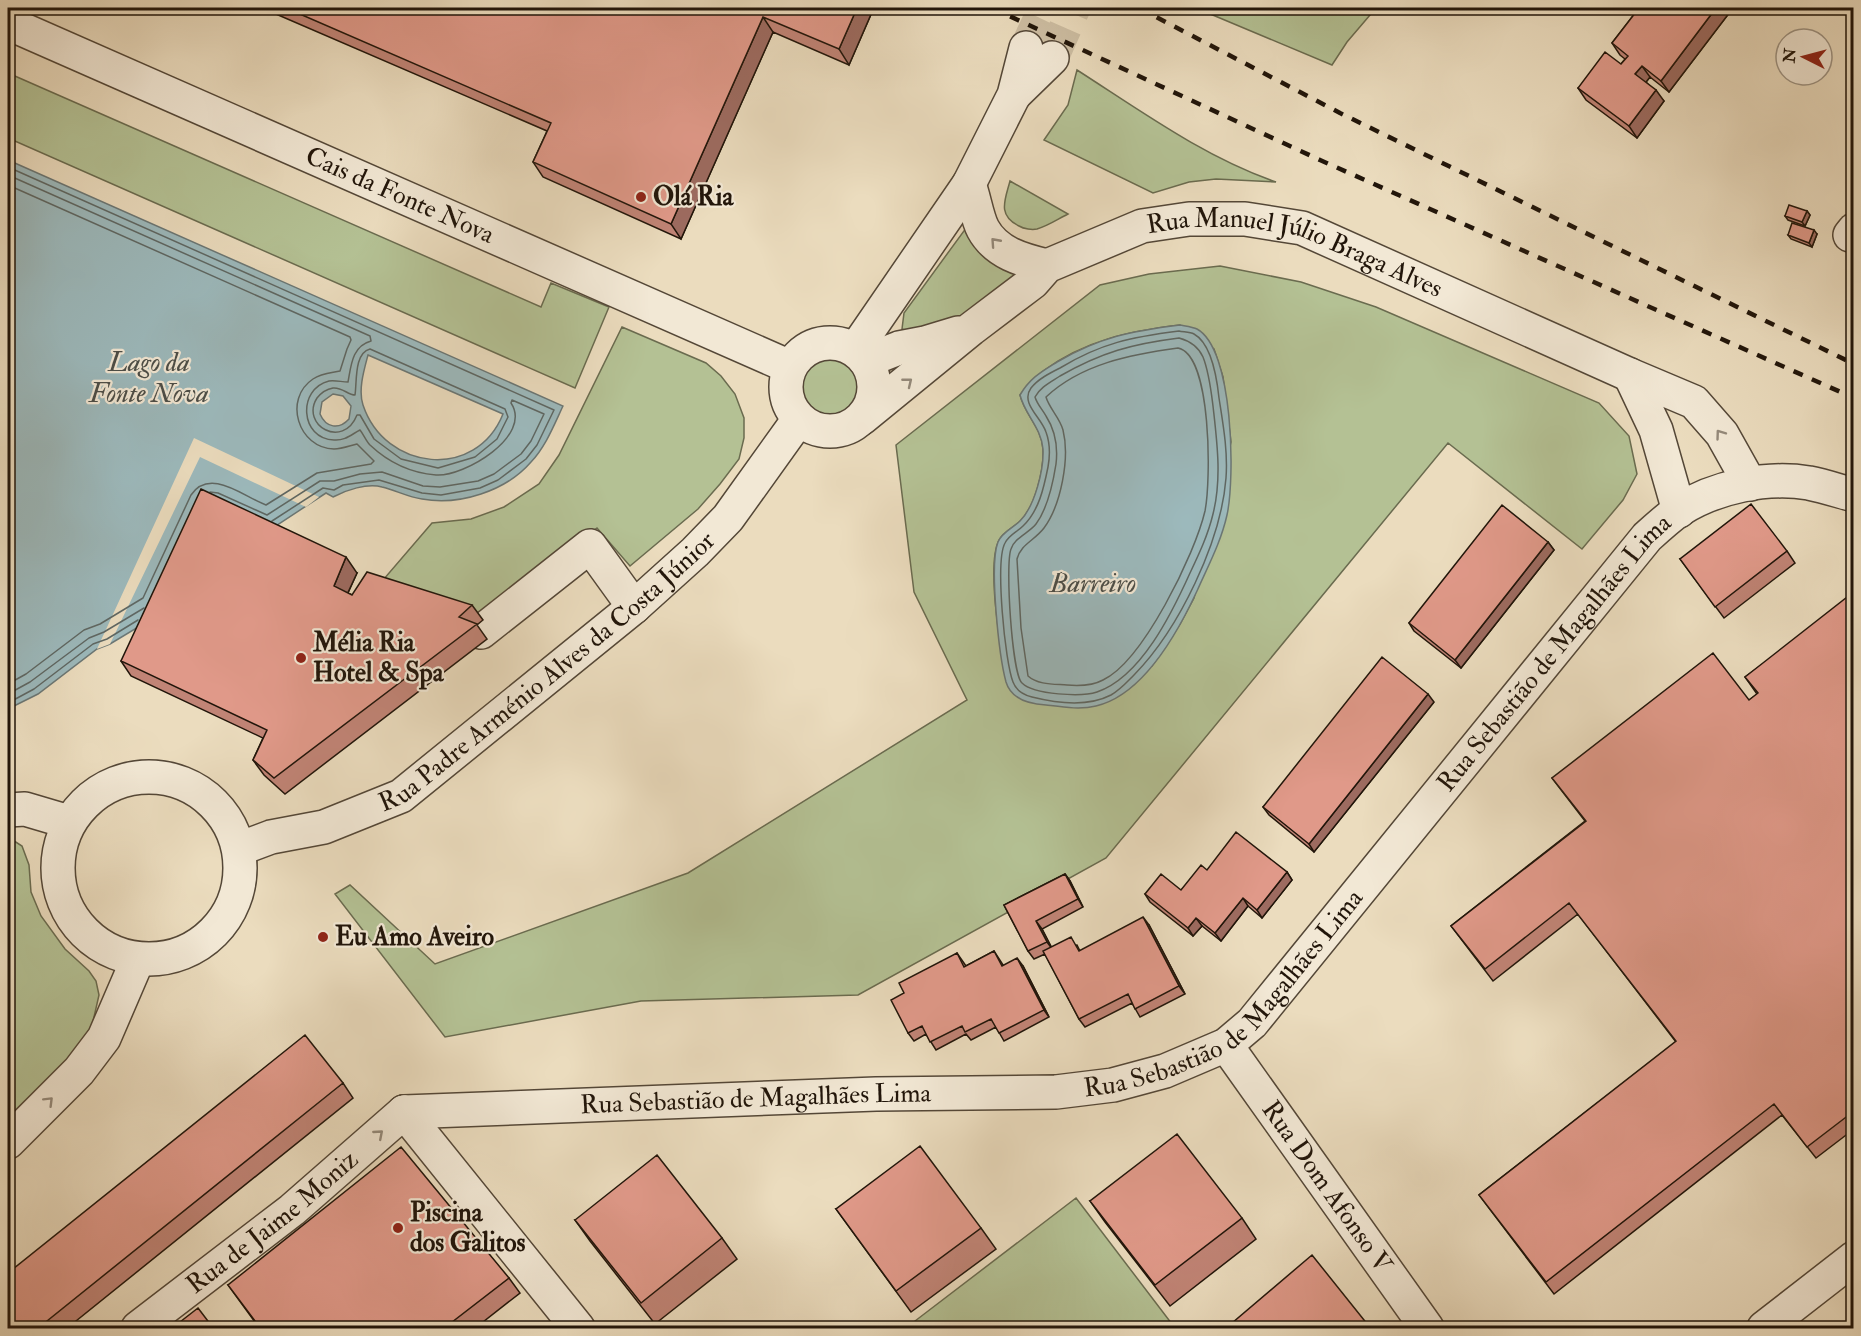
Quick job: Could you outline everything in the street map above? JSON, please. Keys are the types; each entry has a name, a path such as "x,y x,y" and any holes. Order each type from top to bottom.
{"street":[{"name":"Cais da Fonte Nova","path":"8,23 790,367"},
{"path":"861,356 969,184 1014,95 1039,53"},
{"path":"969,184 983,230 1002,250 1024,260 1047,266"},
{"name":"Rua Manuel Júlio Braga Alves","path":"862,418 971,329 1033,282 1047,266 1142,226 1189,219 1245,219 1302,228 1694,402 1722,434 1750,484"},
{"name":"Rua Manuel Júlio Braga Alves","path":"861,356 925,344 971,329"},
{"path":"832,342 844,344 861,356 874,384 873,396 862,418 850,426 824,431 811,427 799,419 791,408 786,394 786,381 790,367 797,357 807,348 832,342"},
{"path":"1630,375 1656,430 1679,511"},
{"name":"Rua Padre Arménio Alves da Costa Júnior","path":"238,849 271,837 324,827 401,796 634,607 695,552 728,518 799,419"},
{"name":"Rua Sebastião de Magalhães Lima","path":"404,1112 876,1094 1056,1092 1113,1085 1165,1071 1226,1045 1252,1023 1647,537 1679,511 1708,495 1750,484 1808,483 1854,495"},
{"path":"481,632 590,546 634,607"},
{"path":"148,776 179,781 206,796 227,820 238,849 240,878 232,905 216,929 194,947 168,958 138,959 109,951 84,933 67,909 58,880 59,850 69,822 89,797 117,781 148,776"},
{"path":"8,810 26,809 69,822"},
{"path":"8,1142 79,1071 104,1038 138,959"},
{"name":"Rua Dom Afonso V","path":"1226,1045 1427,1329"},
{"path":"404,1112 578,1329"},
{"name":"Rua de Jaime Moniz","path":"138,1329 292,1210 404,1112"},
{"path":"1764,1329 1854,1258"}],"green space":[{"path":"1196,8 1376,8 1347,42 1332,65"},
{"path":"1077,70 1198,146 1249,172 1276,182 1216,179 1189,182 1153,193 1044,140 1068,105"},
{"path":"8,73 541,307 551,283 609,307 575,388 8,138"},
{"path":"1010,181 1068,214 1037,229 1019,226 1012,222 1005,212 1004,206"},
{"path":"969,224 1022,270 972,311 938,328 913,334 902,329 904,313"},
{"path":"1220,266 1301,282 1376,307 1599,403 1629,436 1637,474 1623,500 1582,549 1448,443 1106,858 858,995 641,1001 445,1037 335,894 350,885 435,964 688,873 967,700 914,592 896,445 1100,285 1149,274","holes":["1180,325 1214,349 1223,377 1231,442 1194,598 1152,666 1003,663 995,600 996,551 1001,537 1019,522 1030,508 1040,478 1043,458 1040,435 1020,395 1037,376 1059,360 1092,344 1126,334"]},
{"path":"622,327 706,363 721,376 735,394 744,418 744,438 739,459 698,509 630,566 597,528 483,620 377,587 432,523 471,519 504,507 539,484 559,455"},
{"path":"824,358 836,358 846,362 855,371 859,393 851,408 836,416 824,416 814,412 805,403 801,393 801,381 805,371 814,362"},
{"path":"8,837 22,846 29,865 31,892 41,916 65,949 89,971 96,981 99,995 89,1039 8,1125"},
{"path":"1076,1198 1175,1328 921,1328 915,1321"}],"water":[{"name":"Lago da Fonte Nova","path":"8,160 563,406 536,456 509,481 481,494 436,501 376,486 357,488 333,497 326,493 268,531 160,614 110,644 97,649 38,694 8,709","holes":["368,355 503,414 490,436 473,450 453,458 431,459 410,455 390,444 374,427 363,405 361,387","333,394 343,396 351,406 349,419 337,426 329,425 320,414 322,402"]},
{"name":"Barreiro","path":"1180,325 1197,329 1209,341 1218,361 1225,387 1231,446 1230,497 1227,515 1214,554 1169,643 1144,676 1129,689 1113,700 1084,708 1022,700 1008,688 1003,669 994,570 998,542 1002,535 1020,521 1030,506 1038,487 1042,467 1042,441 1020,395 1041,372 1073,353 1117,336"}],"pier":[{"path":"194,438 319,497 306,507 200,457 110,644 97,649"}],"building":[{"path":"286,8 857,8 839,49 763,17 671,224 533,162 551,123"},
{"path":"1639,8 1716,8 1661,81 1642,66 1635,74 1656,90 1629,126 1578,88 1605,52 1621,64 1628,56 1612,43"},
{"path":"1789,205 1807,211 1802,222 1785,216"},
{"path":"1792,223 1814,230 1809,243 1788,235"},
{"name":"Mélia Ria Hotel & Spa","path":"201,489 346,557 334,586 352,595 367,572 472,605 459,617 477,624 274,778 253,760 267,730 121,661"},
{"path":"1751,504 1787,551 1715,607 1680,559"},
{"path":"1502,505 1548,542 1455,660 1409,623"},
{"path":"1851,594 1854,597 1854,1111 1807,1147 1774,1104 1546,1282 1479,1195 1676,1041 1569,903 1485,969 1451,926 1586,821 1552,778 1713,653 1749,700 1758,693 1745,677"},
{"path":"1382,657 1428,694 1309,844 1263,807"},
{"path":"1236,832 1287,872 1257,910 1243,898 1215,933 1196,918 1188,928 1145,894 1161,874 1181,890 1201,865 1207,870"},
{"path":"1065,874 1078,899 1036,921 1047,942 1028,951 1004,905"},
{"path":"1143,917 1179,986 1135,1009 1128,994 1079,1019 1043,951 1071,937 1079,951"},
{"path":"994,951 1002,966 1017,958 1044,1010 999,1033 991,1019 965,1032 962,1026 930,1042 922,1026 908,1033 891,1000 904,993 899,983 957,953 964,967"},
{"path":"305,1035 343,1083 37,1329 8,1329 8,1273"},
{"path":"1177,1134 1242,1218 1155,1285 1090,1201"},
{"path":"920,1146 981,1228 896,1291 836,1209"},
{"name":"Piscina dos Galitos","path":"401,1147 509,1278 443,1329 261,1329 228,1285"},
{"path":"657,1155 722,1238 641,1303 575,1220"},
{"path":"1312,1255 1368,1325 1364,1329 1225,1329"},
{"path":"198,1308 214,1329 171,1329"}],"tunnel":[{"path":"1026,48 1045,8"},
{"path":"1052,58 1074,8"}],"railway":[{"path":"992,8 1320,160 1854,398"},
{"path":"1139,8 1340,113 1854,364"}],"place":[{"name":"Olá Ria","path":"641,197"},
{"name":"Mélia Ria Hotel & Spa","path":"301,658"},
{"name":"Eu Amo Aveiro","path":"323,937"},
{"name":"Piscina dos Galitos","path":"398,1228"}]}
